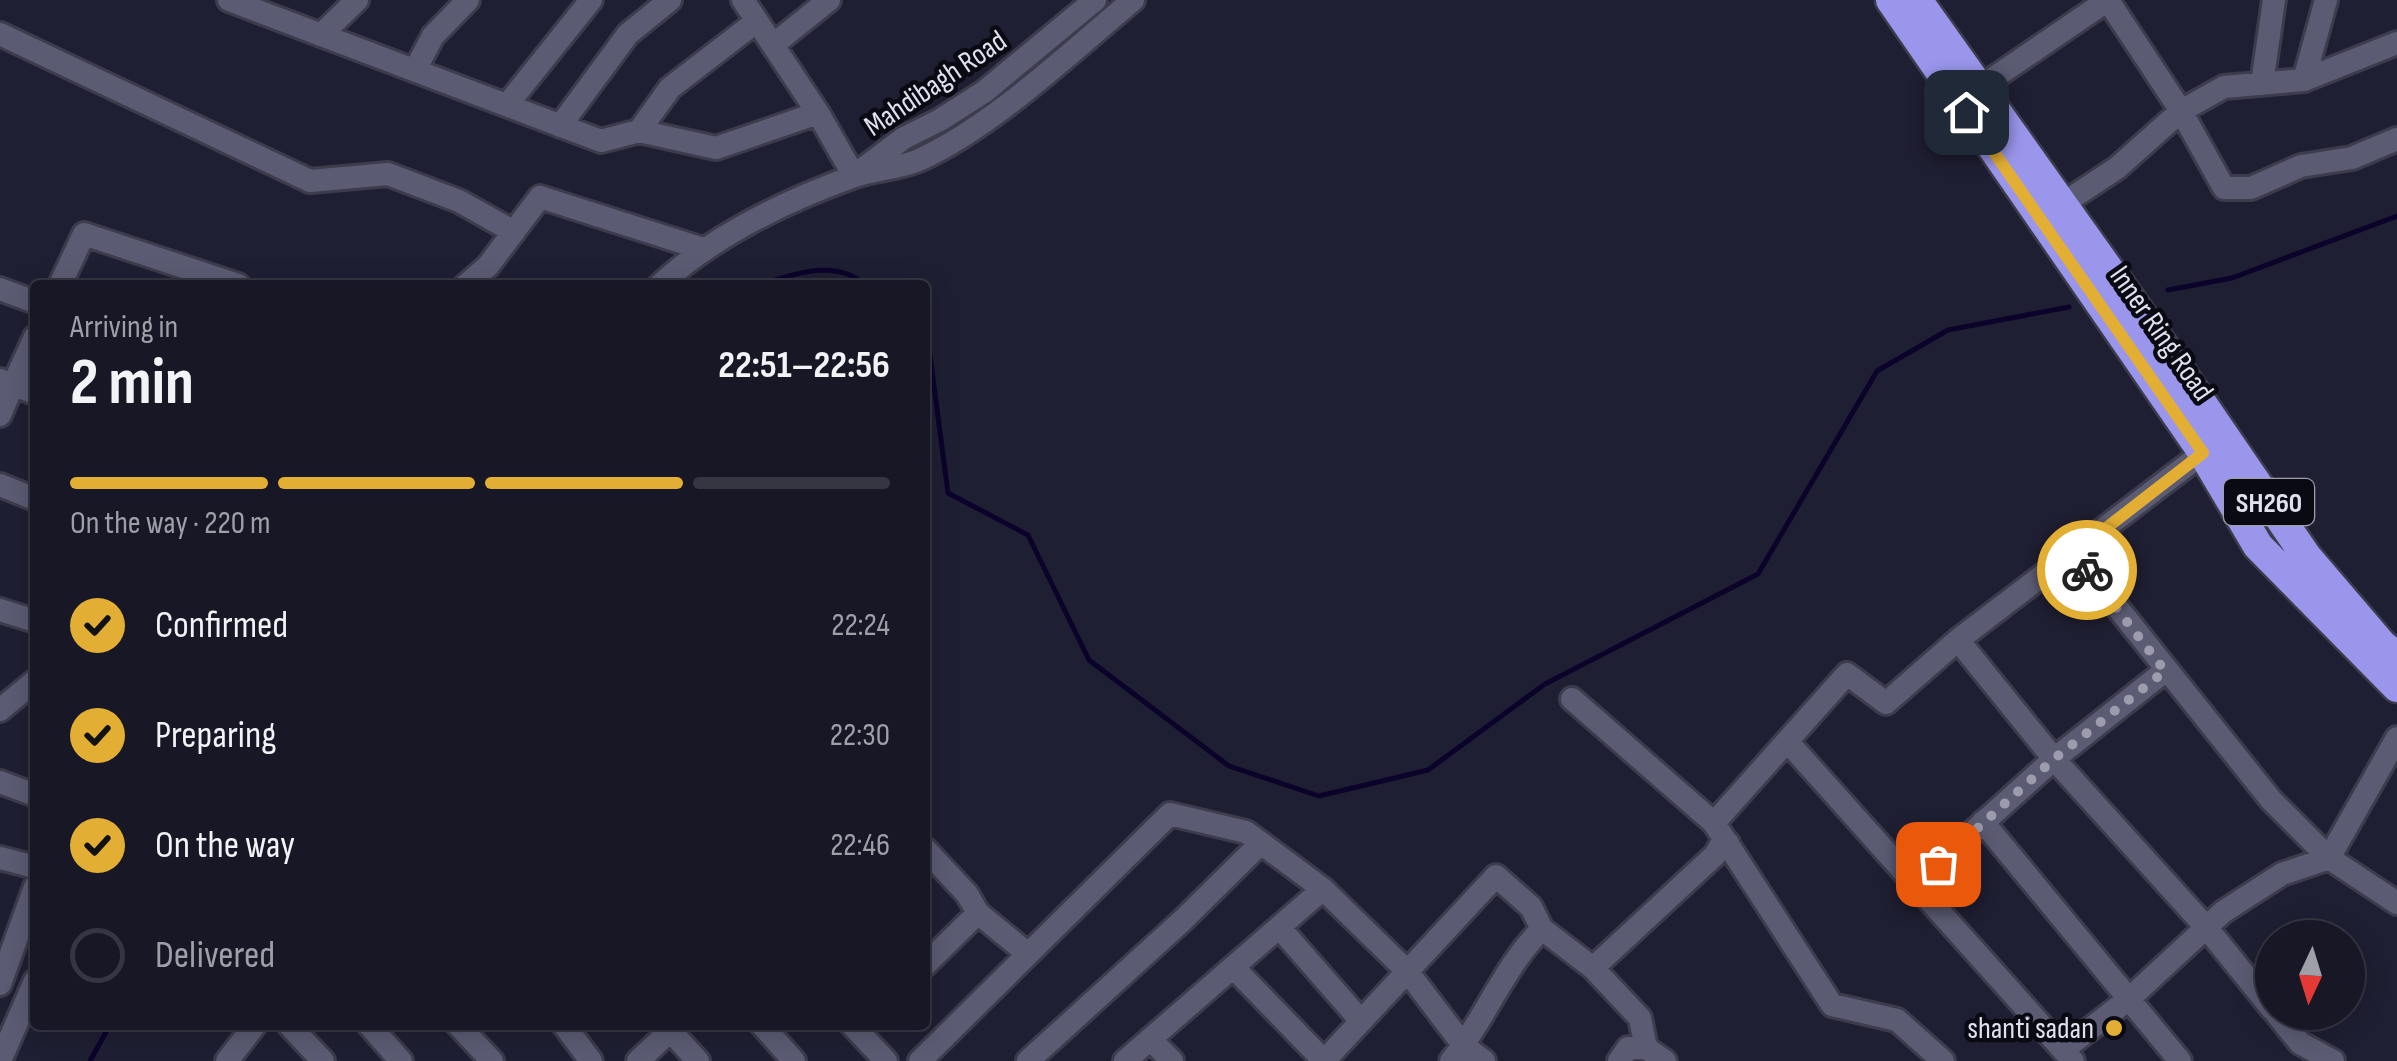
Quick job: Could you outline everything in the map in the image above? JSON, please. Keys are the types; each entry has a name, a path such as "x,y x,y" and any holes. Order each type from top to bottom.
{"highway":[{"path":"1891,0 2073,244"},
{"name":"Inner Ring Road","path":"1917,0 2062,206 2073,244"},
{"name":"SH260","path":"2073,244 2143,342"},
{"name":"Inner Ring Road","path":"2143,342 2258,546 2397,687"},
{"name":"Inner Ring Road","path":"2143,342 2306,556 2382,645 2397,657"}],"street":[{"path":"321,35 357,0"},
{"path":"415,70 433,36 468,0"},
{"path":"507,106 590,0"},
{"path":"560,126 628,34 670,0"},
{"path":"743,0 818,112 854,176"},
{"path":"773,45 830,0"},
{"name":"Mahdibagh Road","path":"854,176 904,138 984,92 1094,0"},
{"name":"Mahdibagh Road","path":"666,280 731,231 854,176 918,161 1023,91 1133,0"},
{"path":"2262,84 2274,0"},
{"path":"2304,80 2326,0"},
{"path":"1980,88 2108,1 2182,111 2224,188 2250,188 2301,166 2352,158 2397,139"},
{"path":"240,2 601,141 639,131 716,148 818,112"},
{"path":"639,131 670,88 757,21"},
{"path":"0,34 310,181 388,174 458,201 514,232"},
{"path":"2062,206 2117,168 2182,111 2224,87 2304,80 2397,43"},
{"path":"472,280 488,266 540,197 704,249"},
{"path":"62,280 84,234 223,280"},
{"path":"0,289 30,300"},
{"path":"0,415 30,350"},
{"path":"1594,968 1715,855 1722,843 1721,833 1787,742 1847,674 1886,703 1958,640 2203,453"},
{"path":"0,484 30,496"},
{"path":"2074,553 2270,800 2329,858 2397,903"},
{"path":"0,610 30,619"},
{"path":"1958,640 2054,759 2206,927 2255,988"},
{"path":"1915,884 2054,759 2165,671"},
{"path":"0,710 30,685"},
{"path":"1572,699 1721,833 1832,1005 1897,1020 1943,1061"},
{"path":"1787,742 2068,1056 2206,927 2257,888 2282,874 2329,858 2397,738"},
{"path":"0,782 30,792"},
{"path":"920,1061 1170,814 1246,832 1324,889 1408,971 1458,1053 1484,1061"},
{"path":"1982,822 2180,1061"},
{"path":"1028,1061 1261,843"},
{"path":"0,858 30,866"},
{"path":"930,864 966,894 978,913 1028,954"},
{"path":"1233,967 1324,1061 1496,876 1531,907 1542,929 1594,968 1640,1018 1656,1055"},
{"path":"1125,1061 1324,889"},
{"path":"0,984 30,900"},
{"path":"930,960 978,913"},
{"path":"1279,927 1361,1021"},
{"path":"1458,1053 1526,944 1542,929"},
{"path":"0,1061 30,993"},
{"path":"234,1058 253,1030"},
{"path":"295,1030 323,1061"},
{"path":"373,1030 401,1061"},
{"path":"463,1030 492,1061"},
{"path":"568,1030 591,1061"},
{"path":"638,1061 666,1030"},
{"path":"670,1030 698,1061"},
{"path":"766,1030 794,1061"},
{"path":"860,1030 886,1061"},
{"path":"2289,1030 2300,1044 2333,1061"},
{"path":"1150,1039 1172,1061"},
{"path":"1619,1061 1628,1048 1656,1055"}],"waterway":[{"path":"2168,290 2232,278 2397,216"},
{"path":"777,280 828,270 858,280"},
{"path":"930,356 948,493 1028,535 1089,660 1229,766 1319,796 1428,770 1545,684 1758,574 1877,371 1948,330 2069,307"},
{"path":"90,1061 107,1030"}],"way so far":[{"path":"1938,864 2054,759 2165,671 2087,570"}],"place":[{"name":"shanti sadan","path":"2114,1028"}],"route":[{"path":"1966,112 2203,453 2074,553 2087,570"}]}
